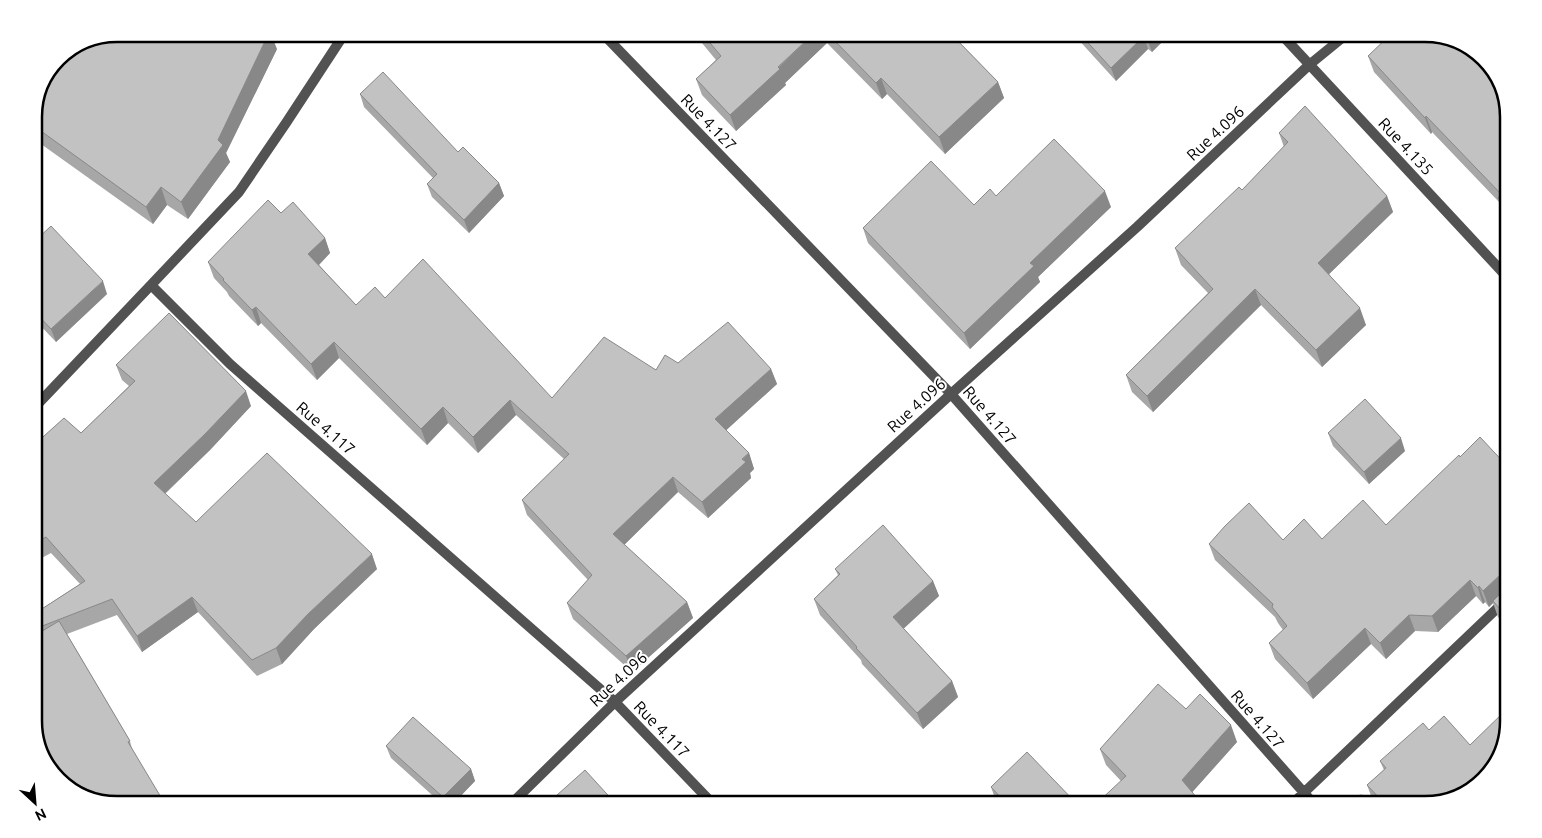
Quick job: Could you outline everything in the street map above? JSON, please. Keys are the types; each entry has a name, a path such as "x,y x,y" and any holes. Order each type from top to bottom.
{"street":[{"path":"43,399 239,192 338,43"},
{"name":"Rue 4.127","path":"612,43 951,394 1304,794"},
{"name":"Rue 4.135","path":"1290,43 1499,269"},
{"name":"Rue 4.096","path":"519,796 615,702 951,394 1137,227 1309,65 1336,43"},
{"name":"Rue 4.117","path":"151,285 230,364 615,702 705,796"},
{"path":"1302,796 1500,606"}],"building":[{"path":"264,43 218,140 223,145 181,202 161,187 146,207 43,133 44,103 48,89 55,76 76,55 89,48 103,44"},
{"path":"710,43 804,43 778,67 780,69 730,115 696,79 721,56"},
{"path":"837,43 960,43 998,82 939,137 881,78 876,83"},
{"path":"1088,43 1137,43 1111,68"},
{"path":"1382,43 1439,44 1458,50 1481,68 1492,84 1498,103 1499,192 1426,116 1425,118 1368,56"},
{"path":"383,72 458,152 463,147 499,183 464,220 427,184 437,174 360,94"},
{"path":"1305,106 1387,196 1318,263 1360,308 1316,350 1255,289 1147,396 1126,375 1213,289 1175,248 1239,187 1242,190 1288,142 1279,133"},
{"path":"1054,139 1105,191 1030,263 1034,266 964,333 863,228 931,161 974,205 990,189 996,196"},
{"path":"268,200 281,213 293,202 325,238 308,254 356,305 375,287 385,298 423,259 552,398 604,337 656,370 665,355 678,363 728,322 771,369 715,419 749,453 742,459 746,462 702,502 673,477 613,534 687,602 626,656 567,603 592,575 522,500 569,454 510,400 473,437 443,407 421,429 334,342 311,364 256,307 252,310 208,262"},
{"path":"51,226 103,281 51,329 43,321 43,234"},
{"path":"169,313 246,391 154,483 196,522 267,453 372,554 308,614 276,648 252,660 192,597 137,636 112,599 43,626 43,608 85,581 46,537 43,538 43,437 64,418 81,433 135,381 116,365"},
{"path":"1365,399 1401,438 1364,472 1328,433"},
{"path":"1480,437 1500,458 1500,575 1483,591 1470,580 1432,616 1409,615 1380,643 1365,628 1307,683 1269,643 1287,626 1272,607 1273,604 1209,544 1249,503 1283,540 1304,519 1322,539 1363,500 1386,525 1459,455 1460,457"},
{"path":"883,525 933,581 893,617 952,681 917,713 856,648 814,599 840,574 835,569"},
{"path":"1500,594 1500,609 1493,601"},
{"path":"59,621 160,796 118,796 94,792 84,788 68,777 55,762 46,744 43,725 43,631"},
{"path":"1158,684 1186,709 1200,694 1231,725 1182,780 1195,796 1105,796 1126,776 1100,749"},
{"path":"1444,716 1470,745 1500,716 1498,735 1492,754 1474,777 1458,788 1444,793 1424,796 1377,796 1367,785 1386,768 1380,761 1423,723 1429,730"},
{"path":"413,717 471,769 442,796 386,746"},
{"path":"1027,752 1069,796 999,796 991,787"},
{"path":"585,770 609,796 556,796"}]}
